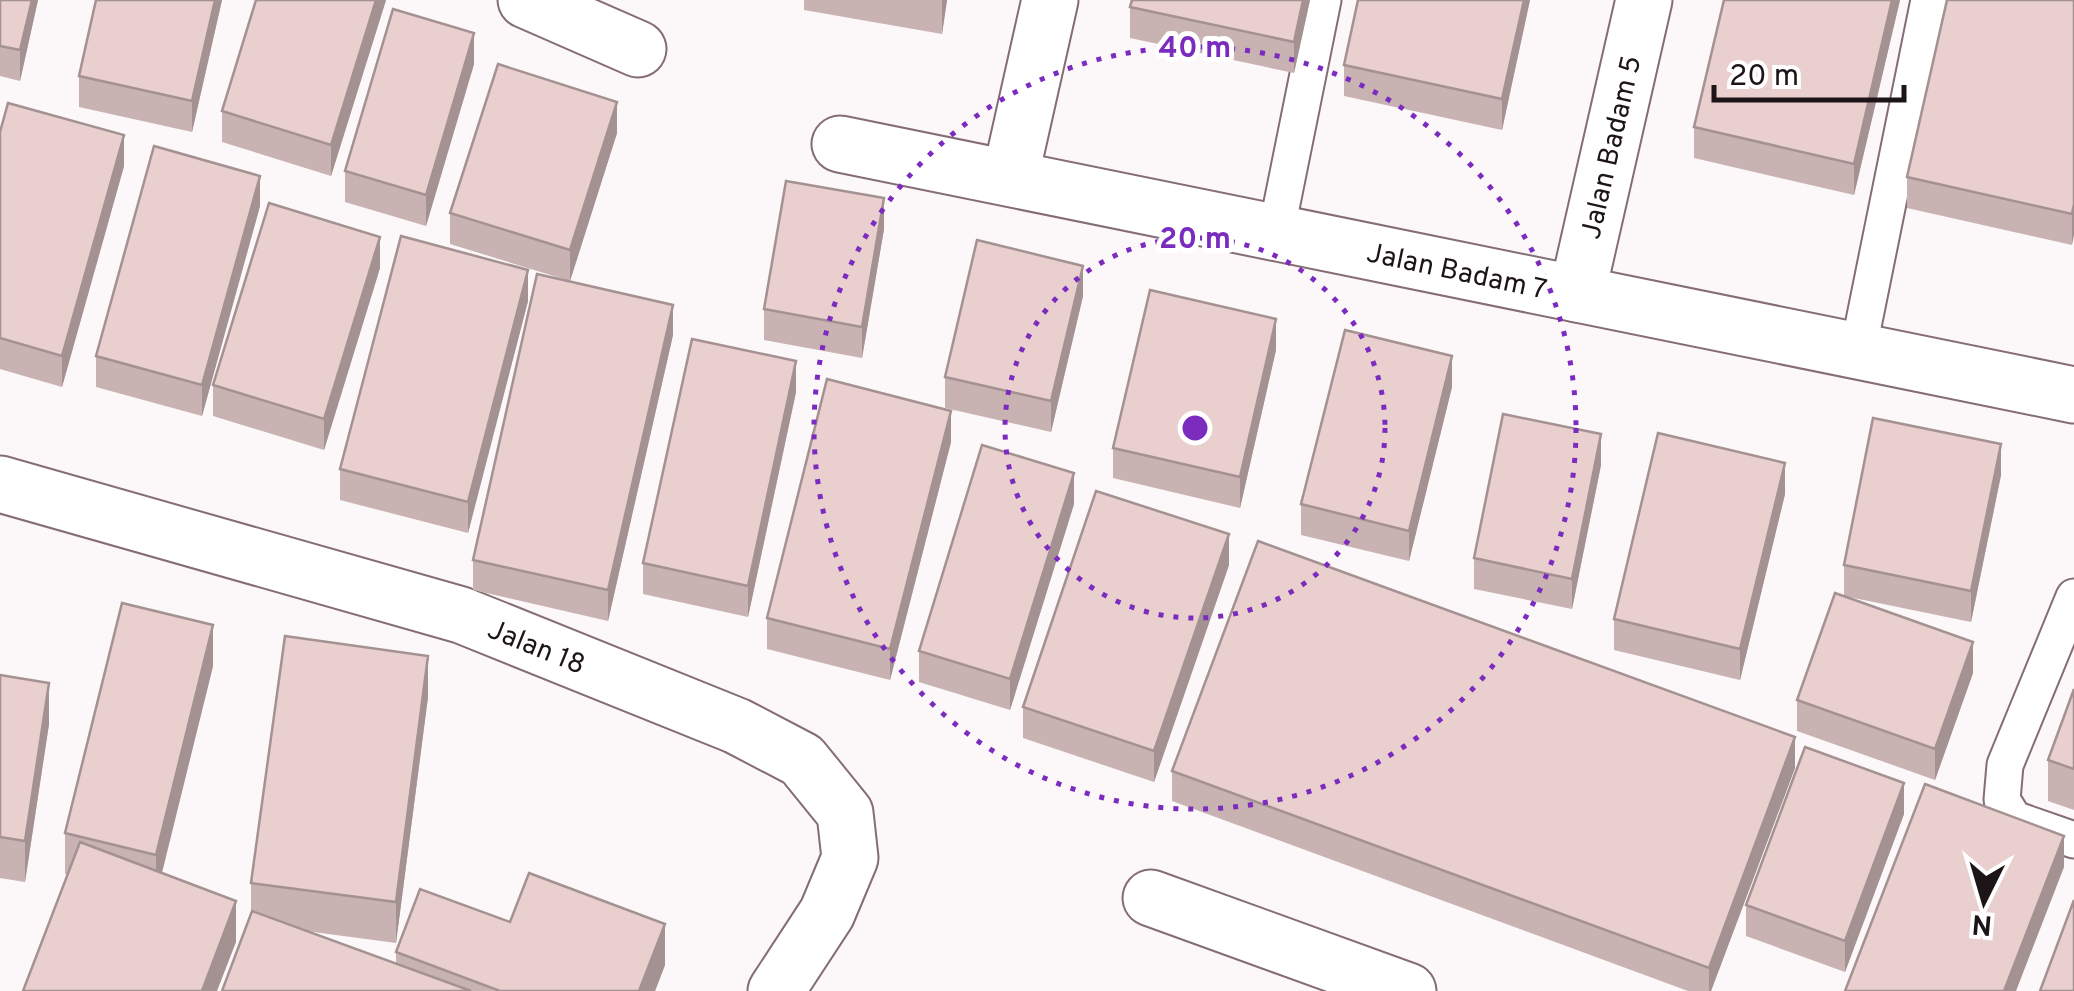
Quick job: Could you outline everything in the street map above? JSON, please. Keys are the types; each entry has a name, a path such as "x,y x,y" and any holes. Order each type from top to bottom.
{"street":[{"path":"526,0 638,50"},
{"path":"1010,178 1050,0"},
{"name":"Jalan Badam 5","path":"1577,294 1644,0"},
{"name":"Jalan Badam 7","path":"840,144 2074,396"},
{"name":"Jalan 18","path":"0,484 461,615 737,726 802,760 845,813 850,858 826,913 785,988"},
{"path":"1150,898 1408,991"}],"lane":[{"path":"1276,233 1322,0"},
{"path":"1858,352 1929,0"},
{"path":"2074,597 2005,764 2002,800 2014,819 2074,840"}],"building":[{"path":"0,0 32,0 20,50 0,46"},
{"path":"96,0 215,0 192,101 79,76"},
{"path":"256,0 376,0 331,145 222,111"},
{"path":"1132,0 1303,0 1294,42 1130,7"},
{"path":"1358,0 1524,0 1502,99 1344,65"},
{"path":"1724,0 1892,0 1854,164 1694,127"},
{"path":"1947,0 2074,0 2072,214 1907,177"},
{"path":"393,9 474,33 426,195 345,171"},
{"path":"498,64 617,102 570,250 450,213"},
{"path":"8,103 124,135 62,356 0,338 0,132"},
{"path":"154,146 260,176 202,385 96,356"},
{"path":"786,181 884,198 862,327 764,309"},
{"path":"269,203 380,237 324,419 213,385"},
{"path":"401,236 528,270 468,502 340,469"},
{"path":"977,240 1083,266 1051,401 945,377"},
{"path":"537,274 673,305 608,590 473,560"},
{"path":"1150,290 1276,319 1240,477 1113,448"},
{"path":"1345,330 1452,356 1409,531 1301,504"},
{"path":"692,339 796,361 748,586 643,563"},
{"path":"827,379 951,411 890,649 767,618"},
{"path":"1503,414 1601,434 1572,579 1474,558"},
{"path":"1873,418 2001,444 1971,591 1844,565"},
{"path":"1658,433 1785,463 1740,649 1614,619"},
{"path":"982,445 1074,473 1010,679 919,651"},
{"path":"1096,491 1229,534 1154,751 1023,707"},
{"path":"1258,541 1795,737 1709,968 1172,771"},
{"path":"1835,593 1973,642 1935,749 1797,700"},
{"path":"122,603 213,625 156,855 65,833"},
{"path":"285,636 428,656 396,902 251,883"},
{"path":"0,675 49,683 25,841 0,837"},
{"path":"2074,689 2074,769 2048,760"},
{"path":"1805,747 1904,783 1845,941 1746,905"},
{"path":"1925,784 2064,836 2004,991 1845,991"},
{"path":"80,842 236,901 202,991 23,991"},
{"path":"529,873 665,924 639,991 500,991 396,952 420,889 510,922"},
{"path":"2074,900 2074,991 2040,991"},
{"path":"252,911 471,991 222,991"}]}
